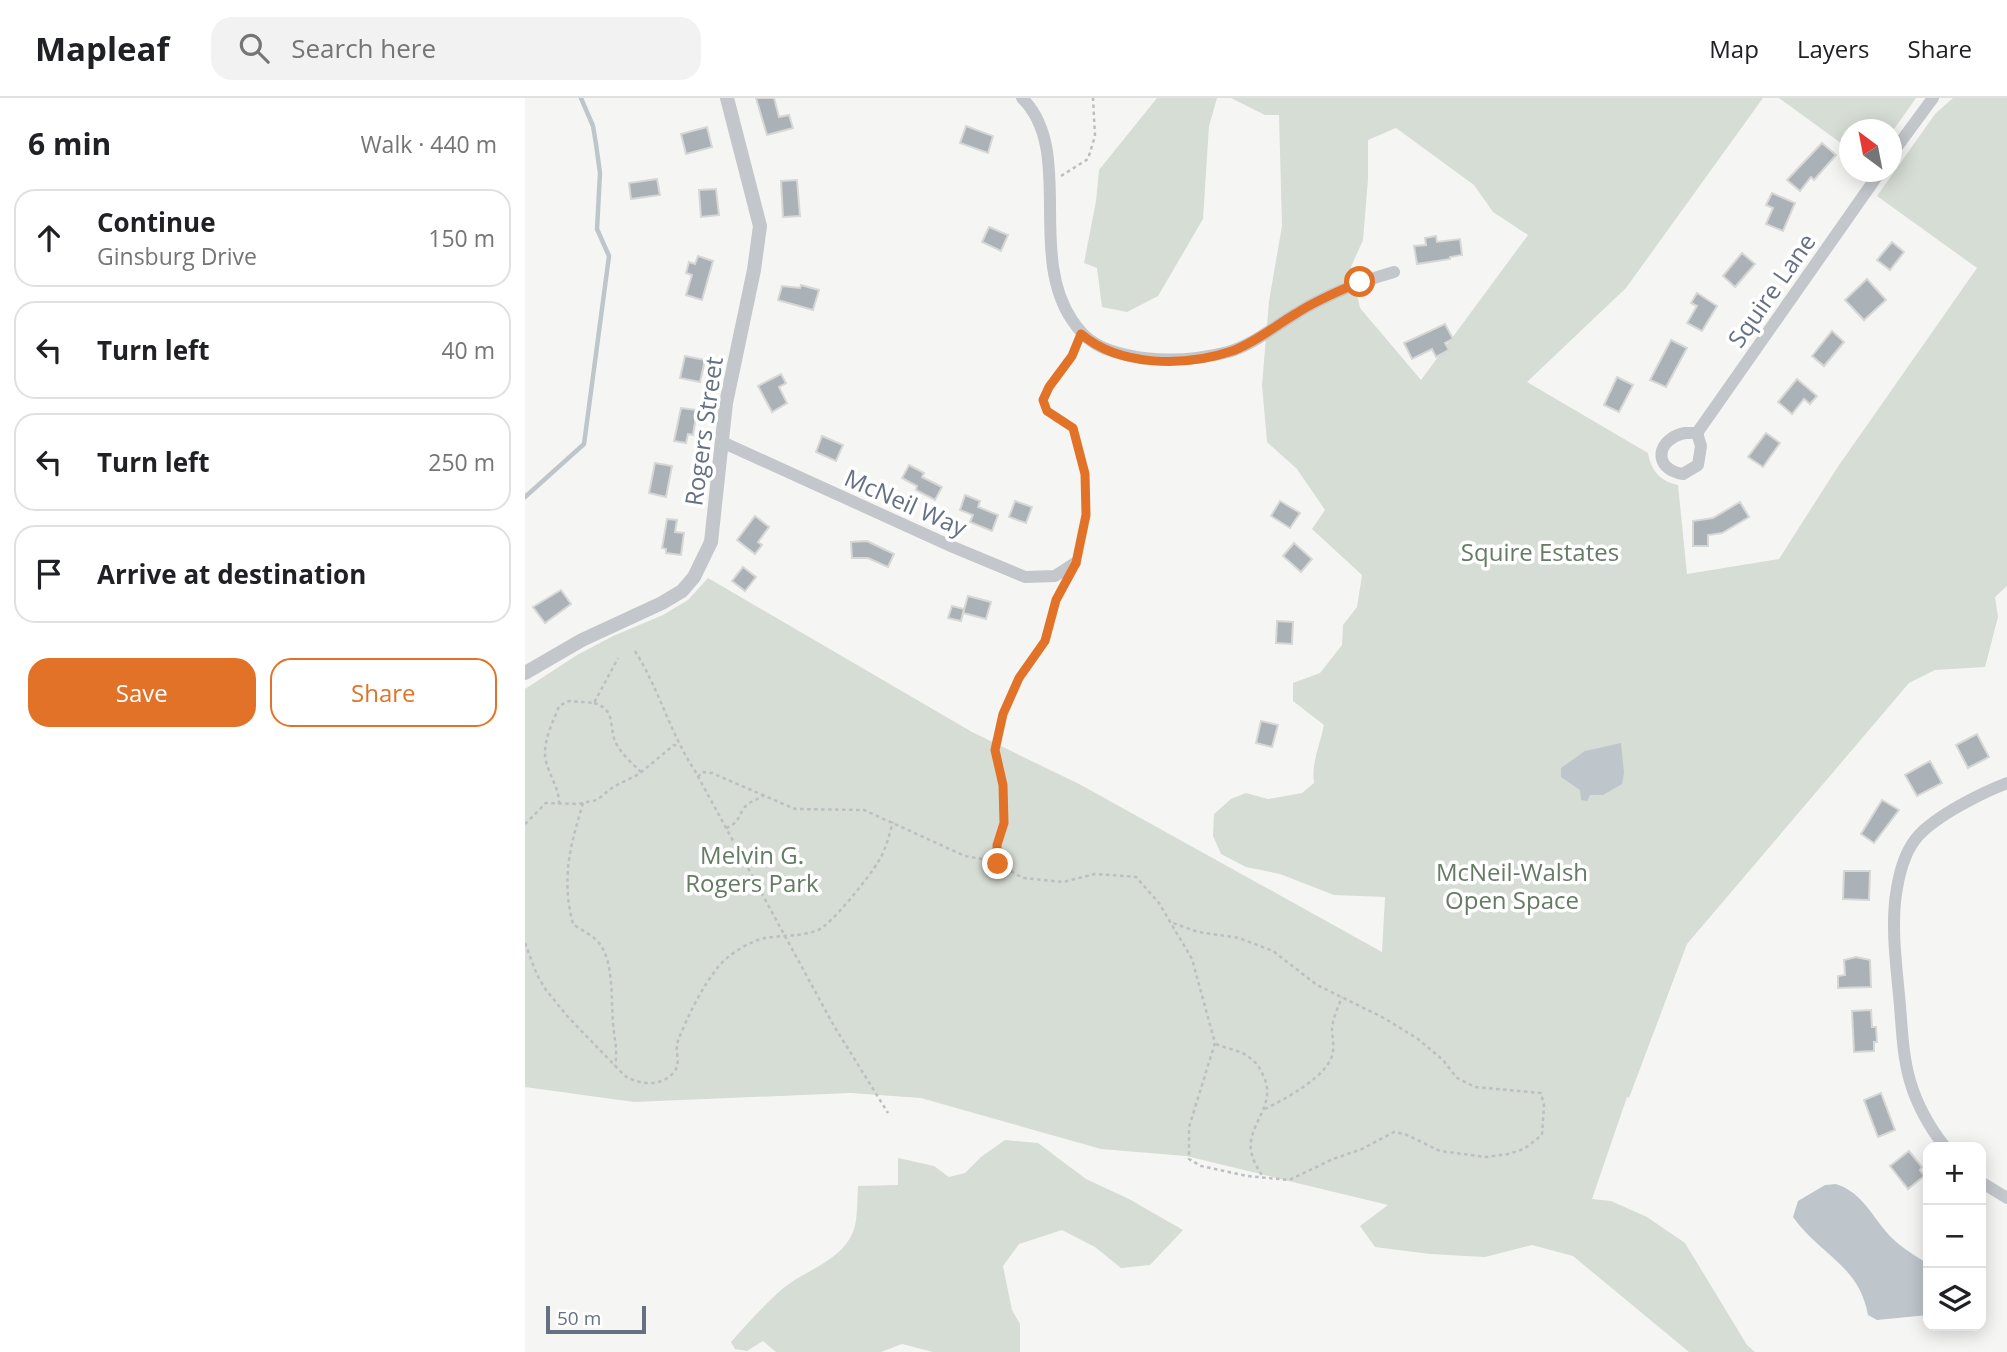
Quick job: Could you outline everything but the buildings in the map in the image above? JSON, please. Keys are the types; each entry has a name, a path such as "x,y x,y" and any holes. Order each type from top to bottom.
{"street":[{"name":"Rogers Street","path":"525,673 582,639 662,603 682,591 694,577 711,542 726,403 754,270 760,226 727,98"},
{"path":"1022,98 1046,136 1052,263 1059,296 1081,334 1109,351 1167,362 1231,351 1331,294 1394,272"},
{"path":"1902,141 1933,98"},
{"name":"Squire Lane","path":"1697,433 1873,182"},
{"name":"McNeil Way","path":"722,442 1025,577 1055,576 1076,563"},
{"path":"1941,1142 1930,1127 1910,1082 1906,1062 1895,953 1896,891 1903,860 1919,835 1951,812 2007,783"},
{"path":"1986,1185 2007,1198"}],"path":[{"path":"1049,183 1088,159 1095,136 1093,98"},
{"path":"998,864 997,845 1004,823 995,750 1003,714 1019,678 1045,641 1056,600 1076,563 1086,515 1085,474 1073,428 1047,411 1043,400 1049,387 1072,356 1081,334"},
{"path":"635,651 655,689 679,746 834,1026 888,1114"},
{"path":"594,704 618,658"},
{"path":"559,804 560,797 555,790 545,754 549,732 559,706 569,701 601,705 613,724 614,739 624,755 641,772"},
{"path":"525,824 546,803 583,803 597,800 613,787 641,772 674,745 679,746"},
{"path":"698,776 702,772 708,772 795,809 864,810 965,856 998,864 1023,878 1063,882 1095,874 1136,877 1159,902 1170,922 1192,959 1216,1044 1189,1127 1189,1159 1201,1166 1247,1176 1289,1180 1333,1159 1362,1149 1394,1132 1409,1135 1440,1151 1486,1157 1524,1149 1542,1135 1544,1105 1541,1093 1475,1087 1464,1082 1457,1078 1443,1059 1418,1039 1384,1018 1317,985 1273,951 1239,938 1198,932 1170,922"},
{"path":"726,828 733,825 744,808 764,795"},
{"path":"583,803 569,856 566,892 573,924 597,940 603,949 613,998 613,1023 618,1052 615,1066"},
{"path":"525,943 546,990 625,1076 634,1082 666,1079 675,1071 679,1062 677,1043 691,1012 721,963 747,946 764,939 818,930 836,916 878,863 893,822"},
{"path":"1265,1109 1291,1096 1331,1060 1332,1029 1342,997"},
{"path":"1216,1044 1244,1054 1259,1067 1268,1086 1265,1109 1251,1142 1254,1159 1263,1177"}],"green space":[{"path":"1157,98 1217,98 1209,126 1203,219 1158,296 1127,312 1102,307 1097,268 1084,263 1099,170"},
{"path":"1231,98 1763,98 1626,288 1527,382 1648,453 1658,475 1678,485 1687,574 1779,559 1837,468 1977,268 1877,196 1887,182 1902,182 1902,161 1935,114 1953,98 2007,98 2007,586 1995,597 1998,617 1985,667 1935,670 1909,683 1687,944 1629,1098 1627,1097 1592,1199 1611,1201 1647,1217 1685,1243 1747,1345 1755,1352 1689,1352 1573,1256 1532,1245 1485,1257 1375,1247 1360,1226 1388,1205 1186,1156 1101,1149 921,1098 850,1093 634,1102 525,1087 525,689 577,655 663,615 688,600 708,578 972,732 1081,785 1382,952 1385,897 1334,895 1280,874 1246,867 1221,854 1213,836 1214,814 1231,799 1246,793 1268,799 1302,793 1314,783 1315,761 1324,725 1293,701 1293,683 1320,673 1342,645 1343,625 1357,607 1362,575 1312,529 1325,510 1297,469 1267,442 1262,385 1269,301 1282,226 1279,115 1265,115","holes":["1396,128 1474,185 1493,212 1528,235 1421,380 1360,308 1351,267 1363,240 1368,140"]},
{"path":"1779,98 1916,98 1901,119 1839,119 1839,142"},
{"path":"1005,1140 1038,1143 1086,1179 1129,1199 1183,1230 1150,1265 1121,1268 1095,1247 1062,1230 1019,1244 1003,1266 1012,1310 1020,1324 1020,1352 933,1352 902,1344 881,1352 776,1352 763,1341 747,1351 735,1349 731,1342 773,1297 832,1258 849,1240 857,1214 858,1186 898,1185 898,1158 934,1166 949,1177 965,1173 981,1157"}],"shaded area":[{"path":"1621,743 1624,773 1622,784 1603,795 1590,795 1587,801 1581,800 1580,790 1561,777 1561,768 1585,751"},
{"path":"1836,1184 1854,1194 1892,1238 1923,1261 1923,1315 1877,1320 1868,1315 1863,1298 1847,1272 1793,1217 1798,1201 1825,1185"}],"waterway":[{"path":"525,497 584,444 609,256 597,229 600,173 593,126 581,98"}],"route":[{"path":"998,864 997,845 1004,823 1003,785 995,750 1003,714 1019,678 1045,641 1056,600 1076,563 1086,515 1085,474 1073,428 1047,411 1043,400 1049,387 1072,356 1081,334 1109,351 1137,358 1167,362 1201,358 1231,351 1252,342 1298,312 1360,282"}],"park label":[{"name":"Squire Estates","path":"1540,551"},
{"name":"Melvin G. Rogers Park","path":"752,868"},
{"name":"McNeil-Walsh Open Space","path":"1512,885"}]}
